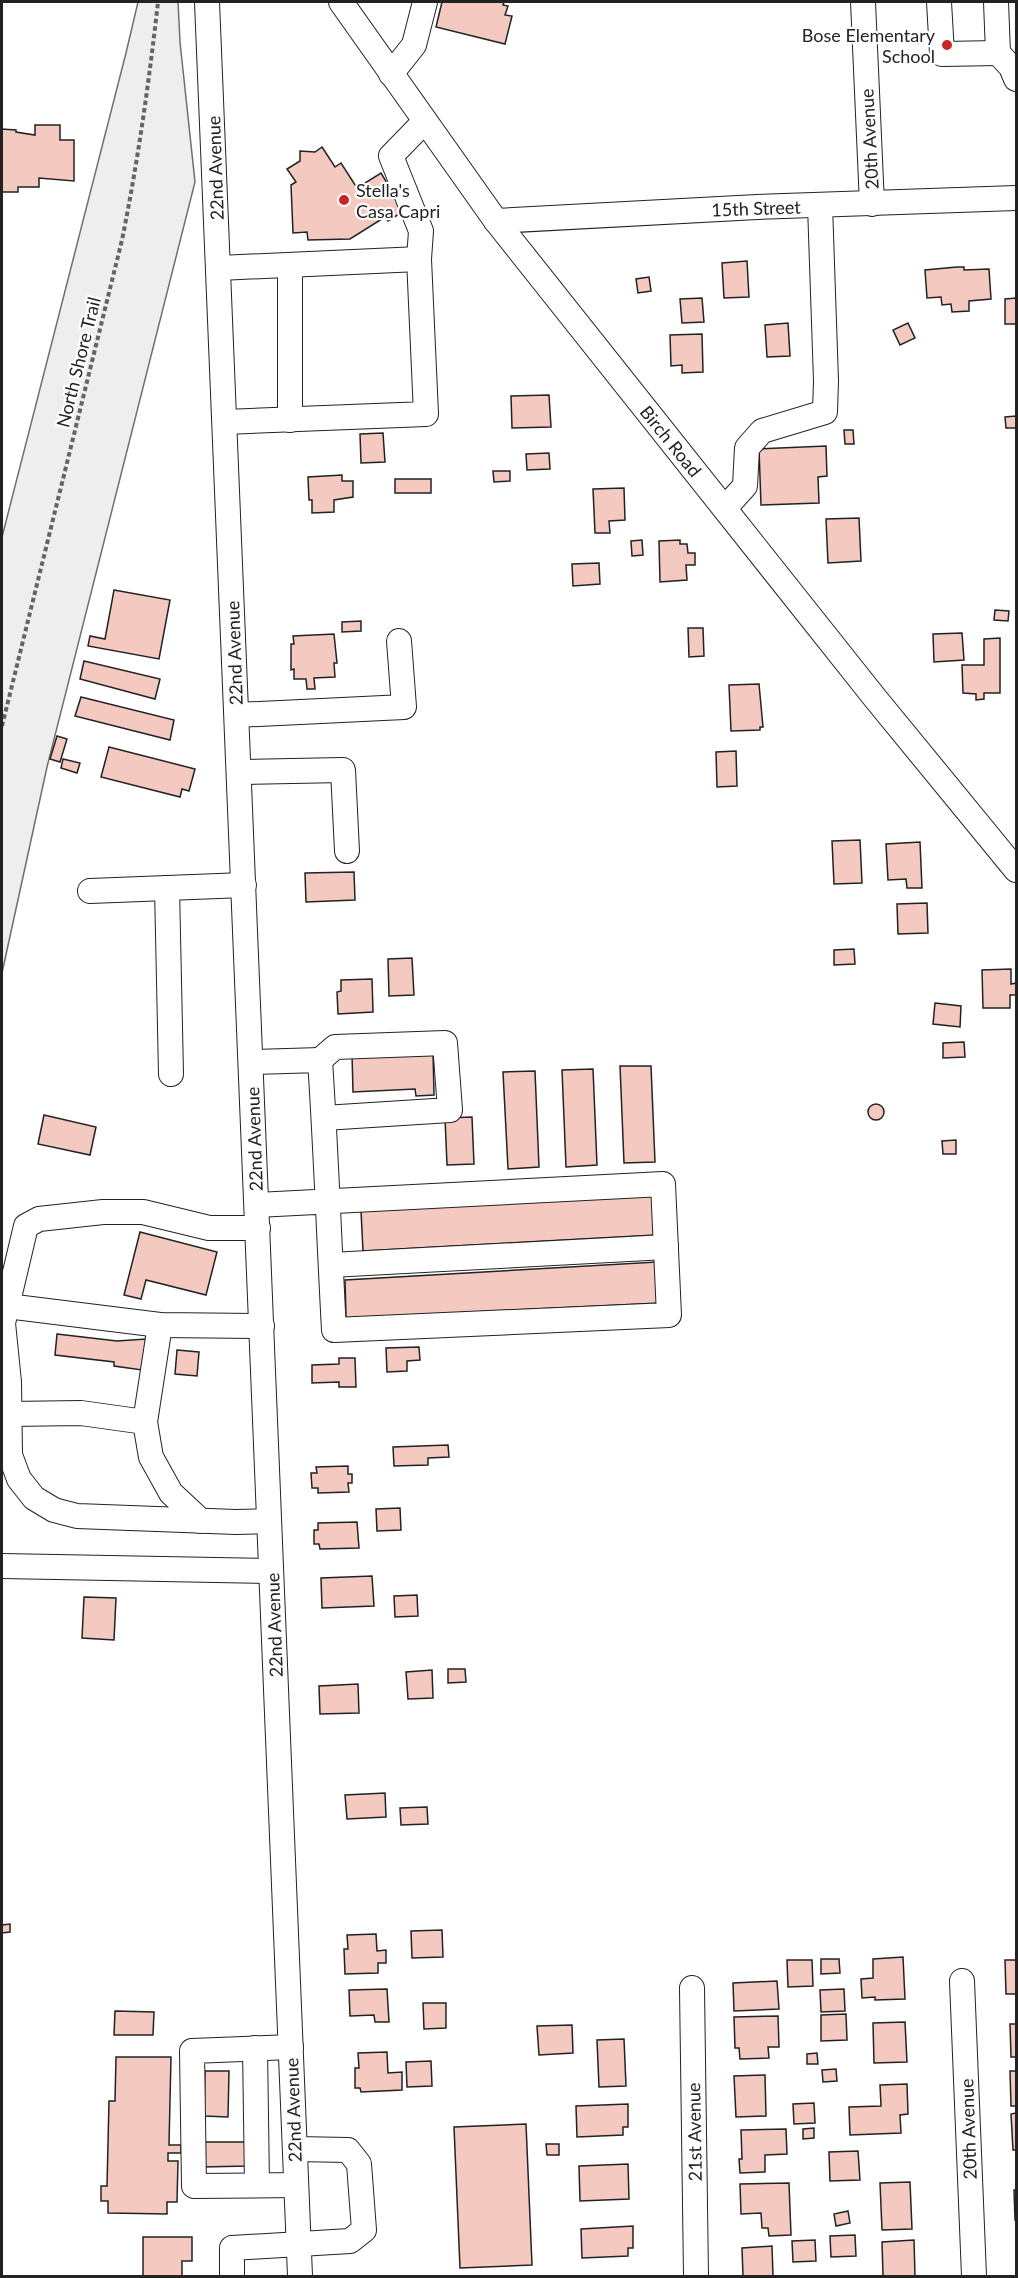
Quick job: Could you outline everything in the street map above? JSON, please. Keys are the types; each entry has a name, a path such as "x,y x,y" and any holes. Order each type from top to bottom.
{"street":[{"name":"22nd Avenue","path":"216,2 208,13 300,2277"},
{"name":"Birch Road","path":"341,2 496,221 875,698 1017,870"},
{"path":"391,74 414,45 425,2"},
{"name":"20th Avenue","path":"863,2 872,204"},
{"path":"939,2 942,54 998,52"},
{"path":"996,2 998,52 1011,67 1017,79"},
{"path":"225,422 426,414 418,259 421,231 391,156 425,121"},
{"name":"15th Street","path":"496,221 1017,198"},
{"path":"724,508 745,486 747,448 762,431 825,412 820,205"},
{"path":"219,268 418,259"},
{"path":"290,265 290,420"},
{"path":"237,715 404,707 399,641"},
{"path":"239,772 343,770 347,851"},
{"path":"90,891 244,885"},
{"path":"167,888 171,1074"},
{"path":"251,1062 320,1060 335,1047 445,1043 450,1110 324,1118"},
{"path":"269,1521 77,1516 54,1510 34,1498 19,1479 10,1455 3,1323 26,1226 39,1219 103,1212 143,1212 210,1228 328,1202 663,1184 669,1315 334,1330 331,1265 328,1202 324,1118 320,1060"},
{"path":"331,1265 666,1247"},
{"path":"7,1306 160,1325 261,1326"},
{"path":"160,1325 145,1422 152,1457 171,1493 201,1521"},
{"path":"9,1414 81,1413 145,1422"},
{"path":"2,1566 271,1570"},
{"name":"20th Avenue","path":"962,1981 974,2277"},
{"name":"21st Avenue","path":"692,1988 696,2277"},
{"path":"291,2047 192,2051 194,2186 296,2185"},
{"path":"255,2048 257,2186"},
{"path":"232,2277 232,2248 350,2241 364,2230 359,2164 348,2150 295,2148"}],"path":[{"name":"North Shore Trail","path":"2,726 122,240 146,105 158,2"}],"shaded area":[{"path":"138,2 178,2 195,182 47,767 2,973 2,537"}],"building":[{"path":"442,2 504,2 503,5 508,6 505,15 512,16 505,44 436,27"},
{"path":"35,125 60,125 60,140 74,140 74,181 39,178 39,187 18,187 18,192 2,192 2,129 35,135"},
{"name":"Stella's Casa Capri","path":"322,147 335,167 341,163 357,188 381,173 404,211 388,221 385,217 350,239 308,240 307,232 293,233 291,185 296,182 287,169 300,161 300,151 315,152"},
{"path":"747,261 749,297 724,298 722,263"},
{"path":"964,267 964,270 989,269 991,299 969,301 969,311 952,312 951,304 942,305 941,297 927,298 925,270"},
{"path":"649,277 651,291 638,293 636,279"},
{"path":"702,298 704,322 682,323 680,299"},
{"path":"1016,298 1016,324 1005,324 1005,299"},
{"path":"788,323 790,356 767,357 765,325"},
{"path":"908,323 915,338 900,345 893,330"},
{"path":"702,334 703,372 682,373 682,365 671,366 670,335"},
{"path":"549,395 551,427 512,428 511,396"},
{"path":"1016,416 1016,428 1006,428 1005,417"},
{"path":"844,430 853,430 854,444 845,444"},
{"path":"383,433 385,462 361,463 360,434"},
{"path":"826,446 827,476 818,477 819,503 761,505 759,449"},
{"path":"549,453 550,469 527,470 526,454"},
{"path":"493,471 510,471 510,481 494,482"},
{"path":"342,475 342,481 353,481 353,497 334,500 334,512 312,513 308,477"},
{"path":"395,479 431,479 431,493 395,493"},
{"path":"624,488 625,520 609,521 610,533 595,533 593,489"},
{"path":"859,518 861,561 828,563 826,519"},
{"path":"642,540 643,555 632,556 631,541"},
{"path":"680,540 680,544 687,544 688,553 695,553 695,565 686,565 687,580 660,582 659,541"},
{"path":"599,563 600,584 573,586 572,564"},
{"path":"114,590 170,600 159,659 88,646 90,636 105,639"},
{"path":"995,610 1009,611 1008,621 994,620"},
{"path":"361,621 361,631 342,632 342,622"},
{"path":"688,628 703,628 704,656 689,657"},
{"path":"962,633 964,660 934,662 933,634"},
{"path":"334,634 337,663 334,663 335,677 314,678 315,689 307,689 306,679 294,679 294,669 291,670 293,636"},
{"path":"1000,638 1000,693 984,693 984,699 976,700 976,694 963,693 962,665 984,665 984,639"},
{"path":"84,661 160,679 155,699 80,679"},
{"path":"759,684 763,727 760,727 760,730 731,731 729,685"},
{"path":"81,697 174,720 170,740 75,716"},
{"path":"57,736 67,739 60,762 50,759"},
{"path":"109,747 195,769 189,791 182,789 180,797 101,777"},
{"path":"736,751 737,786 717,787 716,752"},
{"path":"63,759 80,763 77,773 61,768"},
{"path":"860,840 862,883 834,884 832,841"},
{"path":"920,842 922,888 907,888 906,879 888,880 886,844"},
{"path":"354,872 355,900 306,902 305,873"},
{"path":"927,903 928,933 898,934 897,904"},
{"path":"854,949 855,964 834,965 834,950"},
{"path":"412,958 414,995 389,996 388,959"},
{"path":"1011,969 1011,984 1016,983 1016,995 1010,995 1010,1008 983,1008 982,970"},
{"path":"372,979 373,1012 338,1014 337,992 341,991 341,980"},
{"path":"935,1003 961,1006 960,1027 933,1024"},
{"path":"964,1042 965,1057 943,1058 943,1043"},
{"path":"433,1051 434,1095 416,1096 415,1089 353,1092 352,1054"},
{"path":"620,1066 651,1066 655,1162 624,1163"},
{"path":"593,1069 597,1165 566,1167 562,1070"},
{"path":"535,1071 539,1167 508,1169 503,1072"},
{"path":"876,1104 882,1106 884,1112 882,1118 876,1120 870,1118 868,1112 870,1106"},
{"path":"44,1115 96,1127 90,1155 38,1144"},
{"path":"472,1117 474,1164 447,1165 445,1118"},
{"path":"956,1140 956,1154 943,1154 942,1141"},
{"path":"654,1194 656,1235 363,1251 361,1211"},
{"path":"140,1232 217,1252 206,1295 146,1280 141,1299 124,1295"},
{"path":"657,1262 661,1303 346,1318 345,1280"},
{"path":"57,1334 117,1341 146,1339 142,1370 114,1366 114,1362 55,1355"},
{"path":"419,1347 420,1360 407,1361 407,1371 387,1372 386,1348"},
{"path":"177,1350 199,1352 197,1376 175,1374"},
{"path":"339,1358 355,1358 356,1387 339,1387 339,1382 312,1383 312,1365 339,1364"},
{"path":"448,1445 449,1457 428,1458 428,1465 394,1466 393,1447"},
{"path":"348,1466 348,1474 352,1474 352,1483 348,1483 349,1492 318,1493 318,1488 312,1488 311,1473 317,1473 316,1467"},
{"path":"400,1508 401,1530 377,1531 376,1509"},
{"path":"357,1522 359,1548 320,1549 319,1544 314,1544 314,1530 318,1530 318,1523"},
{"path":"372,1576 374,1606 322,1608 321,1578"},
{"path":"417,1595 418,1616 395,1617 394,1596"},
{"path":"84,1597 116,1598 114,1640 82,1638"},
{"path":"448,1669 465,1669 466,1682 448,1683"},
{"path":"432,1670 433,1698 408,1699 406,1672"},
{"path":"358,1684 359,1713 320,1714 319,1686"},
{"path":"385,1793 386,1817 347,1819 345,1795"},
{"path":"427,1807 428,1824 401,1825 400,1808"},
{"path":"10,1924 10,1932 2,1933 2,1925"},
{"path":"442,1930 443,1957 412,1958 411,1931"},
{"path":"376,1934 377,1951 386,1950 386,1963 378,1963 378,1973 345,1974 344,1949 348,1949 347,1935"},
{"path":"903,1957 905,1999 862,1998 861,1979 873,1978 873,1959"},
{"path":"821,1959 839,1959 840,1973 821,1974"},
{"path":"787,1960 812,1960 813,1986 788,1987"},
{"path":"1005,1960 1016,1960 1016,1994 1006,1994"},
{"path":"777,1981 779,2009 734,2011 733,1983"},
{"path":"387,1989 389,2022 375,2022 374,2015 350,2016 349,1990"},
{"path":"844,1989 845,2011 821,2012 820,1990"},
{"path":"423,2003 446,2003 446,2028 424,2029"},
{"path":"115,2011 154,2012 153,2035 114,2035"},
{"path":"846,2014 847,2040 821,2041 821,2015"},
{"path":"778,2016 779,2047 768,2047 769,2058 740,2059 739,2048 735,2048 734,2017"},
{"path":"905,2022 907,2062 874,2063 873,2023"},
{"path":"1010,2024 1016,2024 1016,2057 1011,2057"},
{"path":"572,2025 573,2053 539,2055 537,2026"},
{"path":"624,2039 626,2086 599,2087 597,2040"},
{"path":"387,2052 388,2073 402,2072 402,2090 361,2092 360,2088 355,2088 355,2068 359,2068 358,2053"},
{"path":"817,2053 818,2064 807,2064 807,2054"},
{"path":"116,2057 171,2057 169,2145 181,2145 181,2153 168,2153 168,2161 178,2161 177,2202 167,2202 167,2214 108,2213 108,2201 101,2201 101,2186 107,2186 109,2101 115,2101"},
{"path":"431,2061 432,2086 407,2087 406,2062"},
{"path":"836,2069 837,2081 823,2082 822,2070"},
{"path":"205,2071 229,2071 228,2117 204,2116"},
{"path":"1010,2071 1016,2071 1016,2106 1011,2106"},
{"path":"765,2075 766,2116 736,2117 734,2076"},
{"path":"907,2084 908,2114 900,2115 901,2133 850,2135 849,2107 881,2106 880,2085"},
{"path":"814,2103 815,2123 794,2124 793,2104"},
{"path":"628,2104 628,2127 623,2127 623,2135 577,2137 576,2106"},
{"path":"1016,2113 1016,2150 1013,2150 1011,2114"},
{"path":"526,2124 532,2265 460,2268 454,2127"},
{"path":"814,2128 814,2138 803,2139 803,2129"},
{"path":"786,2129 787,2154 765,2155 765,2172 740,2173 741,2130"},
{"path":"200,2142 249,2142 249,2166 201,2167"},
{"path":"546,2144 559,2144 559,2155 547,2155"},
{"path":"858,2151 860,2180 830,2181 829,2152"},
{"path":"628,2164 629,2199 580,2201 579,2166"},
{"path":"910,2182 912,2229 882,2230 880,2183"},
{"path":"789,2183 791,2235 769,2236 768,2228 762,2228 761,2213 741,2214 740,2184"},
{"path":"1014,2190 1016,2190 1016,2220 1015,2220"},
{"path":"848,2211 850,2223 836,2226 834,2214"},
{"path":"633,2226 633,2248 628,2248 628,2256 582,2258 581,2229"},
{"path":"855,2235 856,2256 831,2257 830,2236"},
{"path":"143,2237 192,2237 192,2261 182,2261 182,2276 143,2276"},
{"path":"815,2240 816,2261 793,2262 792,2241"},
{"path":"914,2240 915,2276 883,2276 882,2242"},
{"path":"772,2246 773,2276 743,2276 742,2248"}],"place":[{"name":"Bose Elementary School","path":"947,45"},
{"name":"Stella's Casa Capri","path":"344,200"}]}
